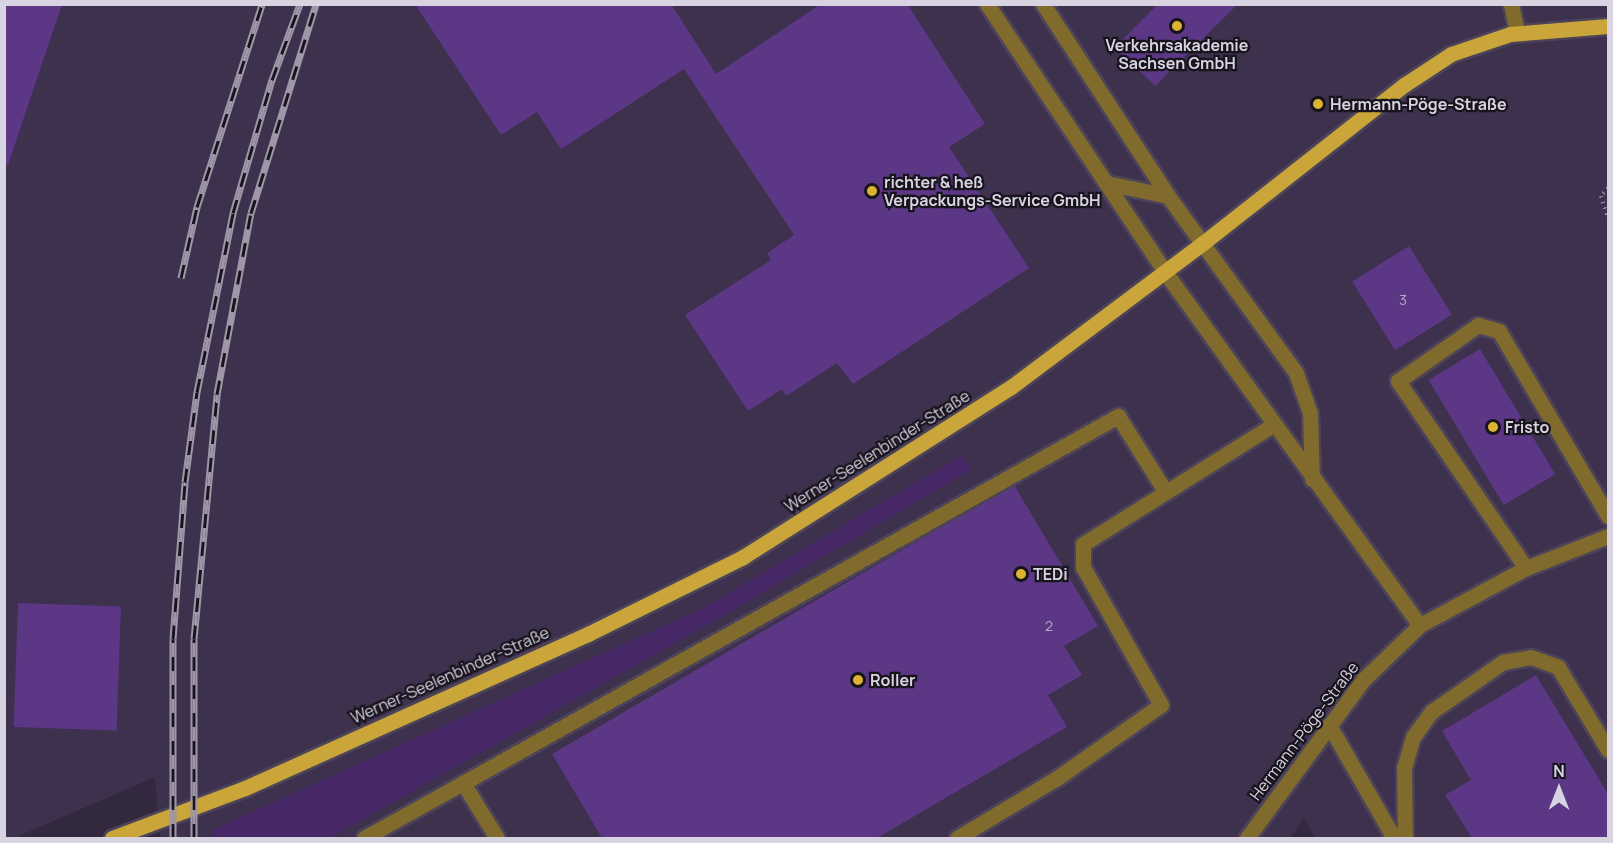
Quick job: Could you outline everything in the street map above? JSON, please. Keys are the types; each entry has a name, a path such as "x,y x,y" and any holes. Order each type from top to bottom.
{"main road":[{"name":"Werner-Seelenbinder-Straße","path":"112,838 244,788 588,634 743,556 1011,387 1203,243 1404,85 1451,54 1517,33 1608,26"}],"street":[{"path":"987,4 1165,272 1312,479 1420,625"},
{"path":"1043,4 1168,196 1296,373 1310,413 1312,479"},
{"path":"1512,4 1517,33"},
{"path":"1106,183 1168,196"},
{"path":"1526,568 1398,381 1478,326 1499,331 1608,516"},
{"path":"364,838 1118,416 1165,491"},
{"path":"957,838 1057,778 1161,705 1083,567 1083,544 1274,425"},
{"name":"Hermann-Pöge-Straße","path":"1247,838 1364,679 1420,625 1526,568 1608,536"},
{"path":"1406,838 1404,768 1413,737 1431,712 1503,662 1531,657 1558,667 1608,750"},
{"path":"1329,725 1394,838"},
{"path":"463,783 497,838"}],"path":[{"path":"1608,188 1600,196 1608,219"}],"shaded area":[{"path":"5,5 1608,5 1608,838 1315,838 1304,818 1290,838 330,838 716,620 962,456 705,607 212,830 213,838 160,838 155,777 14,838 5,838"},
{"path":"962,455 971,470 716,620 330,838 213,838 212,830 705,607"}],"building":[{"path":"4,4 62,4 8,165 4,164"},
{"name":"richter & heß Verpackungs-Service GmbH","path":"415,4 671,4 716,74 821,4 907,4 985,124 949,147 1029,268 853,384 837,363 786,396 782,389 748,411 685,315 771,260 767,253 794,235 684,69 561,149 537,112 501,135"},
{"name":"Verkehrsakademie Sachsen GmbH","path":"1158,4 1238,4 1155,86 1115,47"},
{"path":"1409,246 1452,315 1395,350 1352,282"},
{"name":"Fristo","path":"1480,349 1555,474 1504,505 1429,380"},
{"name":"Roller","path":"1014,485 1098,626 1064,646 1082,675 1048,695 1067,727 877,838 602,838 552,754"},
{"path":"18,603 121,607 117,731 14,727"},
{"path":"1536,675 1608,794 1608,838 1472,838 1445,795 1471,780 1442,731"}],"railway":[{"path":"181,278 197,207 262,4"},
{"path":"173,838 173,639 185,482 197,392 233,213 272,80 300,4"},
{"path":"194,838 194,639 217,394 251,213 316,4"}],"place":[{"name":"Verkehrsakademie Sachsen GmbH","path":"1177,26"},
{"name":"Hermann-Pöge-Straße","path":"1318,104"},
{"name":"richter & heß Verpackungs-Service GmbH","path":"872,191"},
{"name":"Fristo","path":"1493,427"},
{"name":"TEDi","path":"1021,574"},
{"name":"Roller","path":"858,680"}]}
